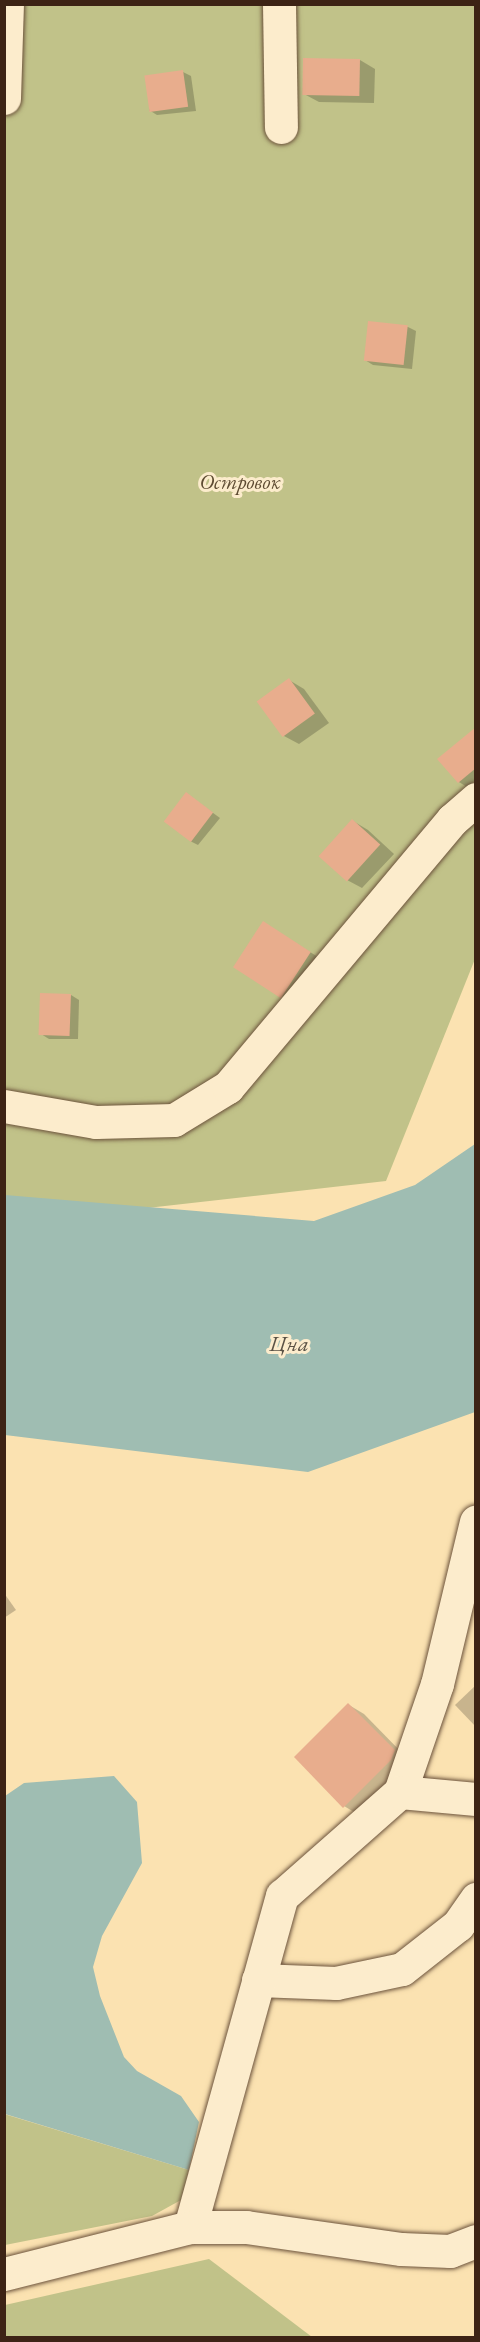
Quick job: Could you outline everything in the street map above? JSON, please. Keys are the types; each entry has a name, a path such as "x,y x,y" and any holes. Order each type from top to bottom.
{"street":[{"path":"4,98 7,4"},
{"path":"279,4 281,127"},
{"path":"4,1106 96,1122 174,1120 228,1087 452,820 476,799"},
{"path":"190,2227 282,1896 400,1792 437,1684 476,1522"},
{"path":"400,1792 476,1799"},
{"path":"258,1980 336,1983 402,1969 458,1925 476,1899"},
{"path":"4,2274 190,2227 258,2228 401,2249 450,2251 476,2241"}],"green space":[{"name":"Островок","path":"4,5 475,5 475,959 386,1181 5,1224"},
{"path":"4,2114 189,2170 181,2200 152,2216 5,2245"},
{"path":"209,2259 312,2337 5,2337 5,2305"}],"water":[{"name":"Цна","path":"475,1144 475,1412 308,1472 5,1435 5,1195 314,1221 415,1185"},
{"path":"114,1776 137,1802 142,1863 102,1936 93,1967 100,1996 124,2057 137,2071 181,2096 199,2122 189,2170 5,2114 5,1796 24,1783"}],"building":[{"path":"303,58 360,59 359,96 302,95"},
{"path":"183,70 188,107 150,112 144,75"},
{"path":"368,321 408,325 404,365 364,361"},
{"path":"289,678 315,714 283,737 257,702"},
{"path":"476,727 476,768 458,783 437,759"},
{"path":"186,792 213,812 191,842 164,822"},
{"path":"352,819 380,844 347,882 319,856"},
{"path":"263,921 311,952 281,998 233,967"},
{"path":"40,993 71,994 70,1036 39,1035"},
{"path":"348,1703 395,1750 391,1760 343,1808 294,1757"}]}
